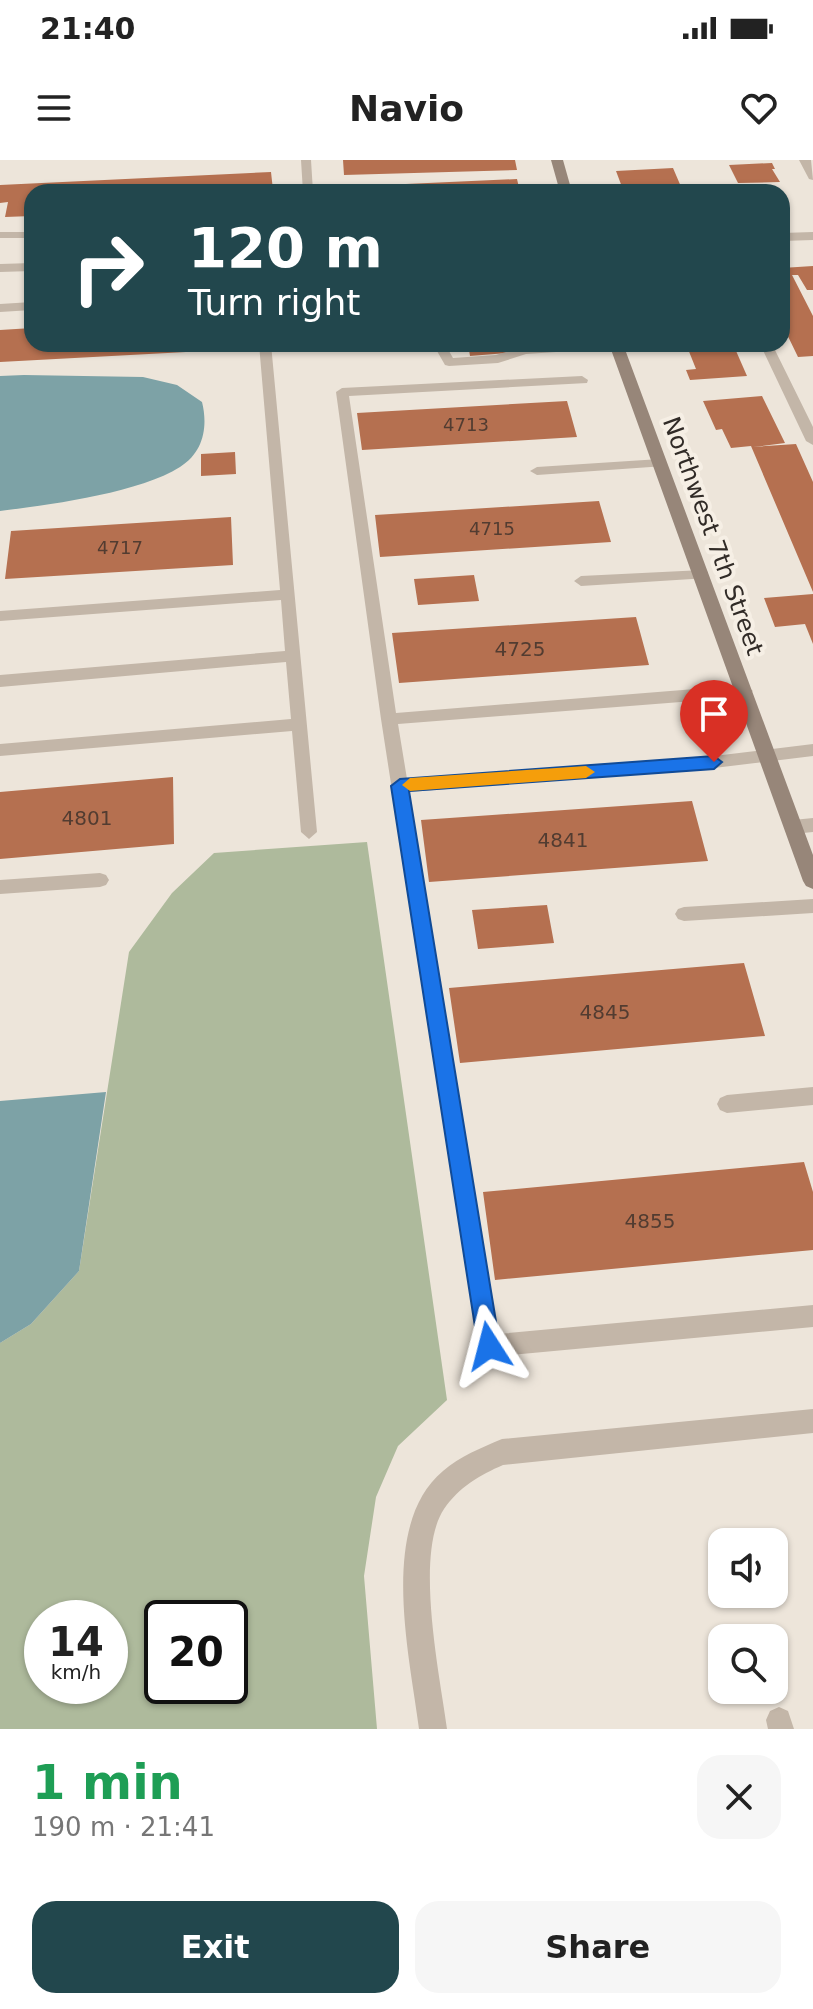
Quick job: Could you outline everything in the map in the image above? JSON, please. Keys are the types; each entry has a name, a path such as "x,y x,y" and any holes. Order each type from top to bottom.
{"main road":[{"path":"557,160 564,184"},
{"name":"Northwest 7th Street","path":"619,352 813,881"}],"street":[{"path":"805,160 813,176"},
{"path":"790,237 813,236"},
{"path":"0,268 24,267"},
{"path":"433,1729 415,1576 424,1520 433,1501 460,1472 479,1460 502,1452 813,1421"}],"lane":[{"path":"306,160 308,184"},
{"path":"0,235 24,235"},
{"path":"0,308 24,306"},
{"path":"266,352 309,832"},
{"path":"443,352 449,362 498,359 512,352"},
{"path":"770,352 813,441"},
{"path":"582,380 342,392 389,719 489,1346 813,1316"},
{"path":"537,471 660,463"},
{"path":"581,581 703,575"},
{"path":"0,616 289,594"},
{"path":"0,681 295,656"},
{"path":"389,719 745,691"},
{"path":"0,750 300,724"},
{"path":"400,786 703,763 813,750"},
{"path":"793,827 813,825"},
{"path":"0,887 100,880"},
{"path":"684,914 813,906"},
{"path":"727,1104 813,1096"}],"green space":[{"path":"367,842 447,1400 398,1446 376,1497 364,1576 377,1729 0,1729 0,1343 31,1324 79,1271 129,952 172,893 214,853"}],"water":[{"path":"0,376 143,377 177,385 202,402 204,429 199,446 180,467 141,484 93,496 0,511"},
{"path":"106,1092 79,1271 31,1324 0,1343 0,1101"}],"building":[{"path":"343,160 515,160 517,170 344,175"},
{"path":"772,163 780,182 738,183 729,165"},
{"path":"673,168 680,184 621,184 616,171"},
{"path":"271,172 272,184 24,184 24,216 5,217 8,202 0,203 0,185"},
{"path":"517,179 518,184 406,184"},
{"path":"813,266 813,290 807,290 798,275 792,275 813,316 813,356 798,357 790,340 790,267"},
{"path":"24,328 24,352 186,352 0,362 0,330"},
{"path":"469,352 507,353 470,356"},
{"path":"689,352 736,352 747,376 690,380 686,370 696,369"},
{"path":"762,396 785,443 753,447 796,444 813,482 813,592 751,446 731,448 722,429 716,430 703,401"},
{"path":"567,401 577,437 362,450 357,413"},
{"path":"235,452 236,474 201,476 201,454"},
{"path":"599,501 611,542 380,557 375,515"},
{"path":"231,517 233,565 5,579 11,531"},
{"path":"474,575 479,601 418,605 414,579"},
{"path":"813,594 813,644 805,624 775,627 764,598"},
{"path":"636,617 649,665 399,683 392,633"},
{"path":"173,777 174,844 0,859 0,792"},
{"path":"692,801 708,861 429,882 421,820"},
{"path":"547,905 554,943 478,949 472,910"},
{"path":"744,963 765,1036 460,1063 449,988"},
{"path":"804,1162 813,1192 813,1250 495,1280 483,1192"}],"slow traffic":[{"path":"410,785 586,772"}],"route":[{"path":"489,1346 400,786 714,762"}]}
